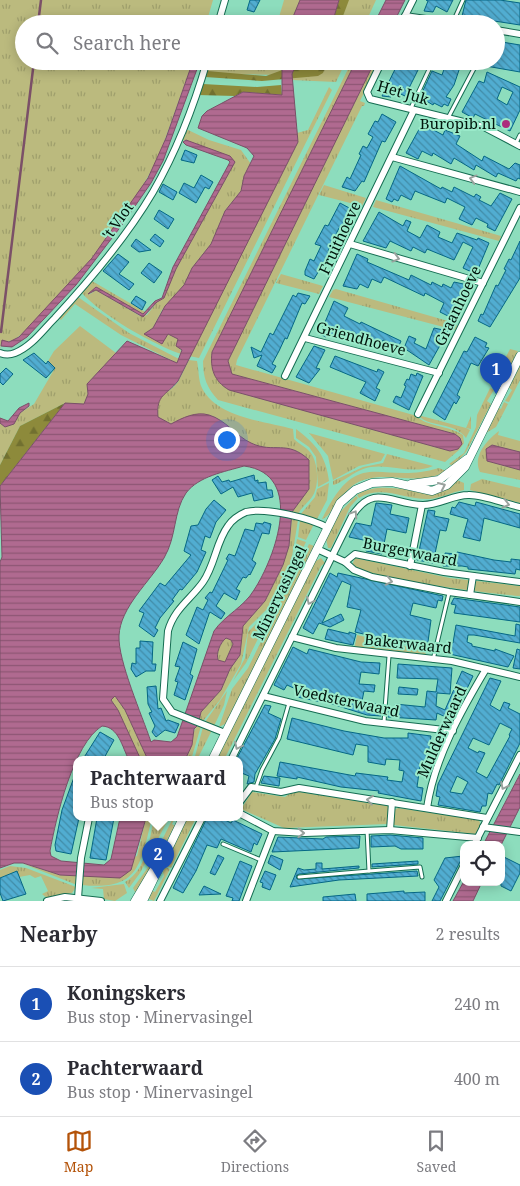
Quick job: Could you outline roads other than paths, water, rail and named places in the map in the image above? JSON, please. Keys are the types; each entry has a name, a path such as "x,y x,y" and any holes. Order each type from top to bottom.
{"street":[{"path":"221,15 225,0"},
{"path":"406,15 413,0"},
{"path":"505,32 520,34"},
{"name":"'t Vlot","path":"0,353 14,354 23,349 42,332 94,275 126,234 153,192 173,152 204,70"},
{"name":"Het Juk","path":"378,70 367,92 370,99 484,127 518,145"},
{"name":"Fruithoeve","path":"285,376 392,157 412,110"},
{"path":"392,157 520,192"},
{"name":"Graanhoeve","path":"418,414 520,208"},
{"path":"350,244 483,283"},
{"name":"Griendhoeve","path":"305,338 439,373"},
{"name":"Minervasingel","path":"214,756 340,503 355,490 383,482 406,485 438,480 467,459 520,356"},
{"path":"233,756 352,516 364,501 380,497 422,505 433,505 468,494 520,507"},
{"path":"410,566 422,505"},
{"path":"225,733 172,712 163,699 168,631 171,621 203,582 227,527 235,518 246,512 277,514 318,522 328,528"},
{"name":"Burgerwaard","path":"317,549 345,562 354,570 372,577 450,592 520,602"},
{"name":"Burgerwaard","path":"345,562 355,554 410,566 520,582"},
{"name":"Burgerwaard","path":"470,595 473,576"},
{"name":"Bakerwaard","path":"292,637 336,648 389,656 452,661 520,677"},
{"name":"Mulderwaard","path":"427,808 432,777 453,731 486,669"},
{"name":"Voedsterwaard","path":"264,696 384,724 453,731"},
{"path":"476,841 486,828 487,818 520,755"},
{"path":"243,796 246,791 256,787 281,792 299,788 487,818"},
{"path":"390,830 392,802"},
{"path":"243,814 273,831 305,834 390,830 478,838"},
{"path":"78,898 81,858 88,821"},
{"path":"144,901 182,821"},
{"path":"160,901 200,821"},
{"path":"486,828 520,832"},
{"path":"246,901 273,831"},
{"path":"135,901 166,852"},
{"path":"446,901 460,873"},
{"path":"47,901 65,897 101,901"}],"lane":[{"path":"456,15 464,0"},
{"path":"412,110 429,70"},
{"path":"448,118 473,70"},
{"path":"518,145 520,135"},
{"path":"433,660 450,592"},
{"path":"384,724 389,656"},
{"path":"256,787 280,738 289,703"},
{"path":"368,830 369,871"},
{"path":"223,844 262,861"},
{"path":"299,877 420,867 422,877"}],"waterway":[{"path":"39,15 41,0"},
{"path":"1,332 33,70"}],"place":[{"name":"Buropib.nl","path":"506,124"},
{"name":"Koningskers","path":"496,394"},
{"name":"Pachterwaard","path":"158,879"}]}
